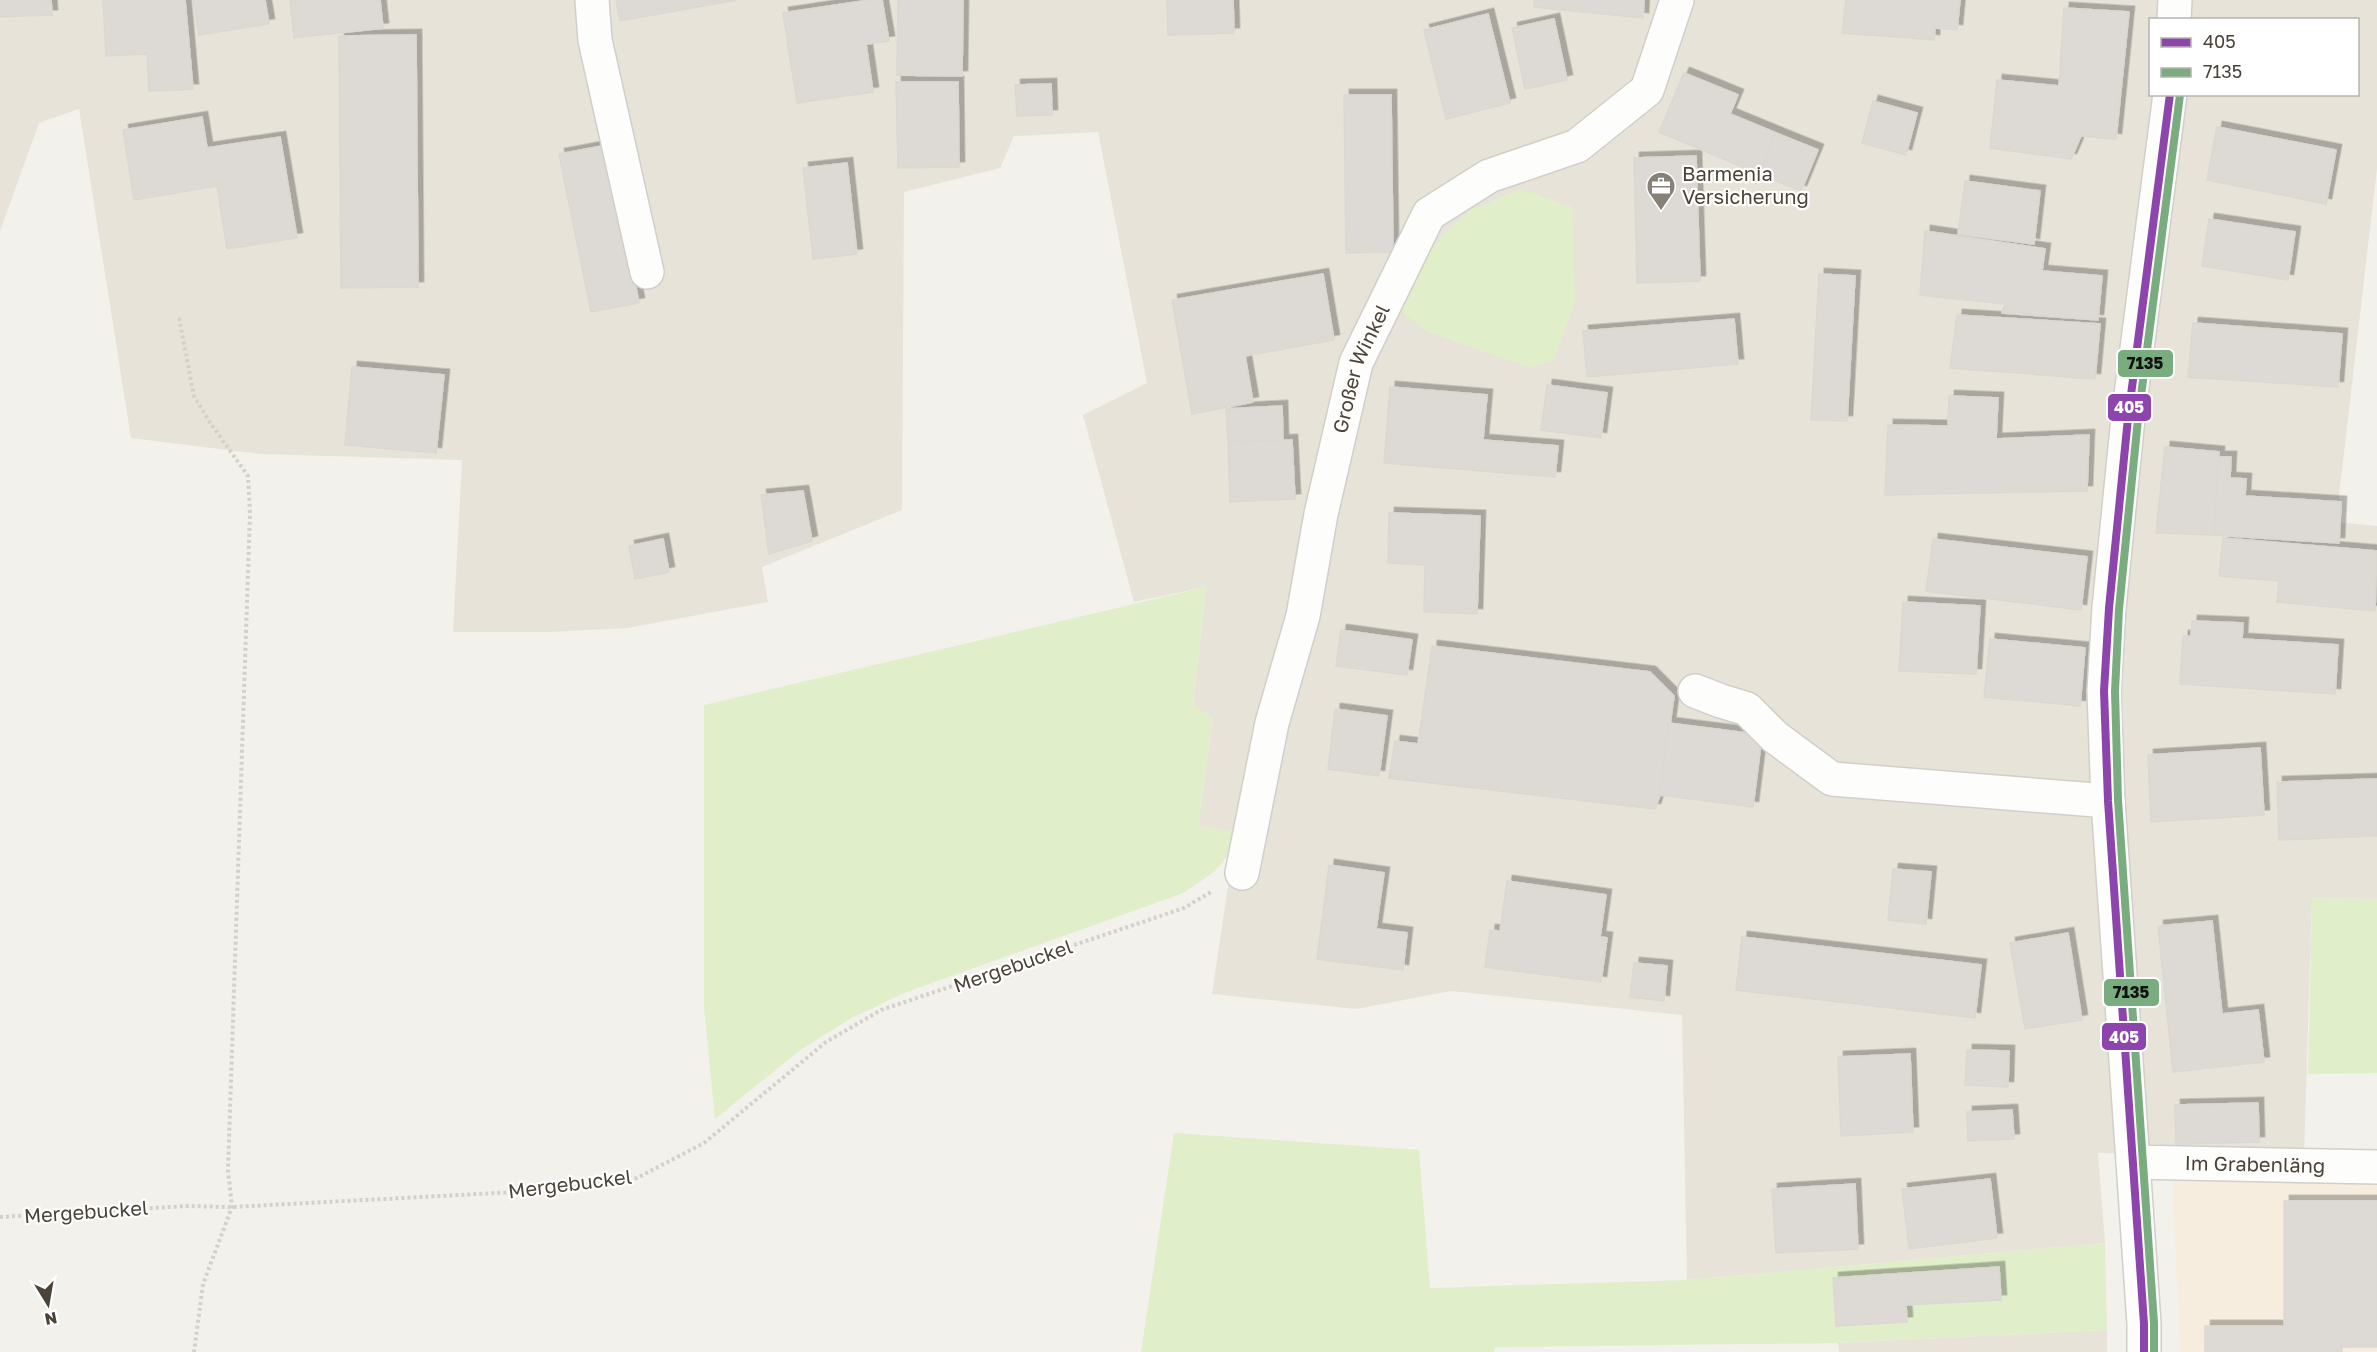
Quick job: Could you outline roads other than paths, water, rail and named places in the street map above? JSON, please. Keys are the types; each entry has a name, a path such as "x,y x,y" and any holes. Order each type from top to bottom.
{"street":[{"path":"592,0 595,40 647,272"},
{"name":"Großer Winkel","path":"1242,873 1272,723 1303,616 1321,514 1356,363 1429,214 1490,176 1577,146 1647,90 1677,0"},
{"path":"2174,18 2175,0"},
{"path":"2144,1352 2108,801 2104,691 2109,608 2128,418 2170,96"},
{"path":"1695,691 1747,709 1774,737 1832,779 2108,801"},
{"name":"Im Grabenläng","path":"2133,1162 2377,1167"}],"place":[{"name":"Barmenia Versicherung","path":"1661,212"}]}
